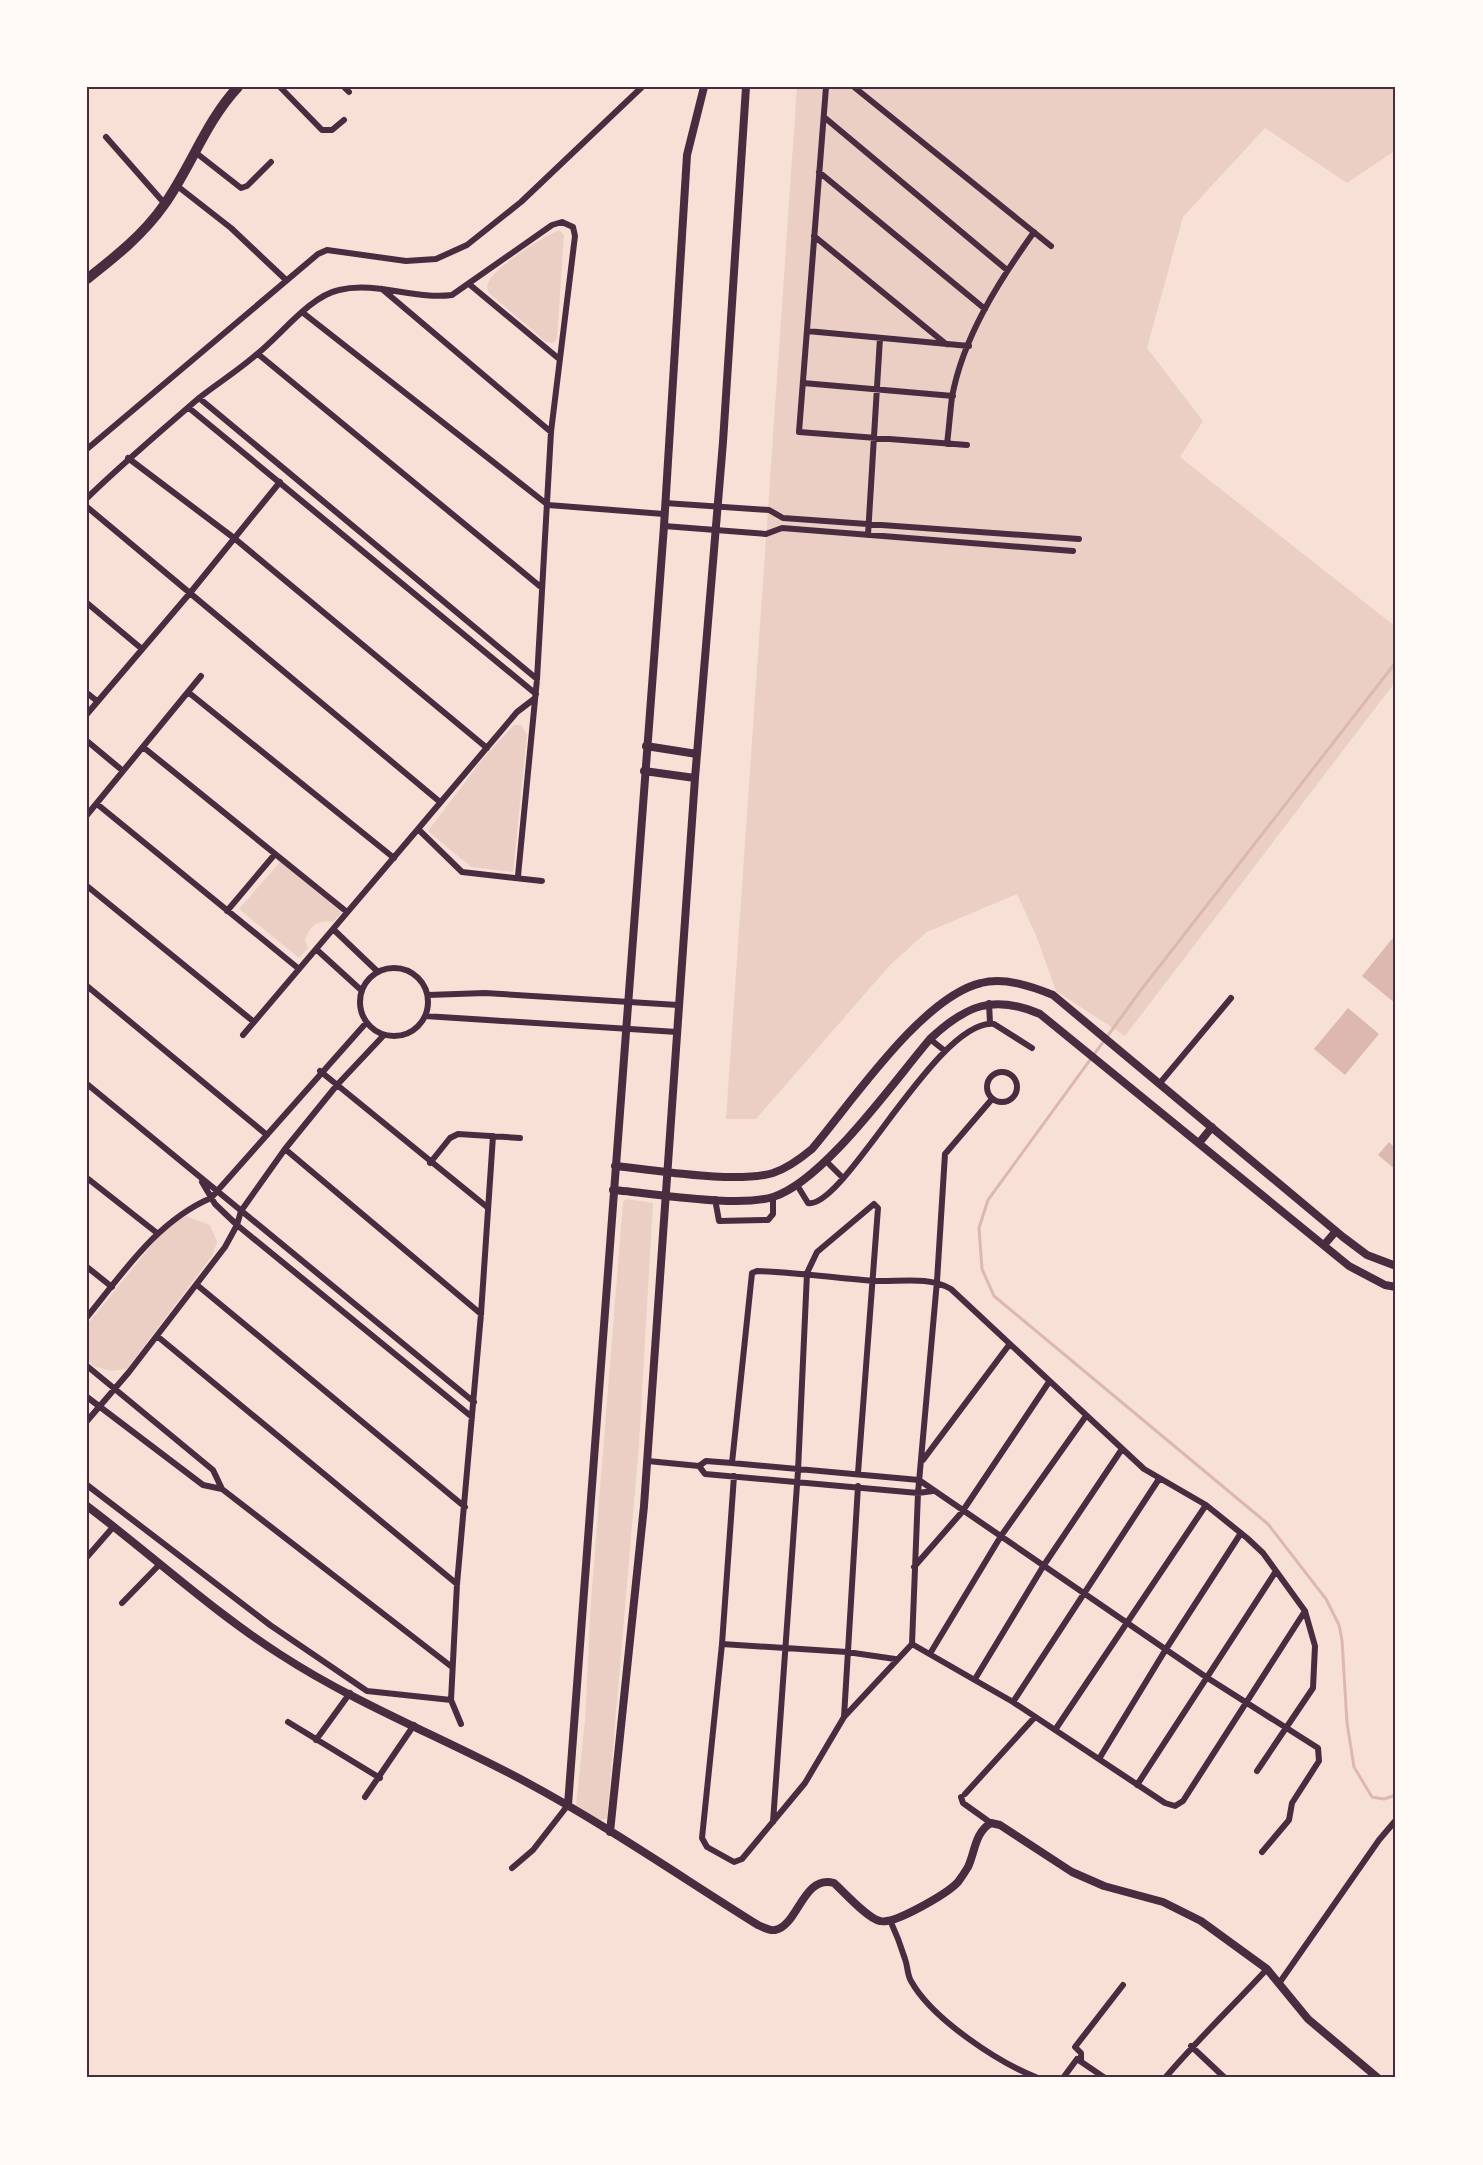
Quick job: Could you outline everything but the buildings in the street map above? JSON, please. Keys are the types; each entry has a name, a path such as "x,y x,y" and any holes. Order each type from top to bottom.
{"main road":[{"path":"87,279 149,225 165,204 222,104 238,87"}],"street":[{"path":"280,87 322,130 332,130 344,120"},
{"path":"87,449 285,279 327,250 406,261 436,259 467,245 521,202 642,87"},
{"path":"512,1868 533,1850 568,1805 624,1027 664,526 687,154 704,87"},
{"path":"610,1832 648,1461 678,1005 718,506 746,87"},
{"path":"826,87 799,432 967,445"},
{"path":"854,87 1051,246"},
{"path":"824,117 1007,270"},
{"path":"106,137 165,204"},
{"path":"195,152 241,188 247,186 271,162"},
{"path":"819,172 985,309"},
{"path":"176,185 231,228 285,279"},
{"path":"87,498 128,458 200,398 258,354 302,312 330,292 382,290 438,297 452,295 552,225 561,222 573,227 575,236 558,358 551,432 537,679 518,876"},
{"path":"947,444 953,396 969,346 985,309 1007,270 1034,232"},
{"path":"814,236 946,344"},
{"path":"470,284 558,358"},
{"path":"382,290 551,432"},
{"path":"302,312 548,505 664,514"},
{"path":"807,331 969,346"},
{"path":"868,535 880,338"},
{"path":"258,354 542,588"},
{"path":"803,383 953,396"},
{"path":"200,398 537,679"},
{"path":"189,408 535,696"},
{"path":"128,458 234,538 487,748"},
{"path":"87,714 280,482"},
{"path":"665,502 769,510 783,518 1080,539"},
{"path":"87,507 440,802"},
{"path":"782,528 783,518"},
{"path":"664,526 766,534 782,528 1072,551"},
{"path":"87,603 142,649"},
{"path":"87,815 201,676"},
{"path":"188,692 394,858"},
{"path":"87,693 97,701"},
{"path":"243,1035 517,712 535,696"},
{"path":"87,741 123,771"},
{"path":"646,746 697,754"},
{"path":"143,747 347,912"},
{"path":"644,771 695,778"},
{"path":"96,804 299,969"},
{"path":"418,829 462,872 518,876 542,881"},
{"path":"227,911 275,854"},
{"path":"87,886 254,1022"},
{"path":"333,929 377,971"},
{"path":"316,949 361,990"},
{"path":"402,968 414,974 423,983 428,995 425,1016 418,1026 408,1033 396,1036 384,1035 366,1023 361,1012 361,990 367,979 377,971 402,968"},
{"path":"615,1166 746,1178 773,1173 796,1163 812,1149 920,1019 951,995 982,982 1015,983 1053,995 1336,1231 1367,1255 1396,1266"},
{"path":"87,986 267,1135"},
{"path":"428,995 485,993 678,1005"},
{"path":"1160,1083 1231,998"},
{"path":"989,1003 990,1023"},
{"path":"613,1190 715,1200 745,1201 773,1197 797,1185 826,1162 930,1039 949,1021 968,1010 989,1003 1025,1007 1040,1014 1077,1042 1349,1266 1385,1285 1396,1287"},
{"path":"425,1016 677,1032"},
{"path":"87,1317 157,1233 189,1207 211,1198 320,1071 366,1023"},
{"path":"797,1185 808,1203 813,1204 843,1178 945,1051 967,1031 990,1023 1002,1027 1032,1048"},
{"path":"87,1421 225,1248 237,1225 241,1211 285,1149 337,1085 384,1035"},
{"path":"930,1039 945,1051"},
{"path":"320,1071 430,1163 487,1207"},
{"path":"1002,1072 1012,1076 1017,1085 1014,1097 1004,1103 992,1099 987,1088 991,1077 1002,1072"},
{"path":"87,1084 202,1181 218,1190 474,1402"},
{"path":"734,1476 722,1644 702,1838 707,1847 734,1862 742,1859 805,1783 844,1717 912,1644 918,1492 937,1281 945,1154 992,1099"},
{"path":"1199,1143 1212,1127"},
{"path":"430,1163 450,1138 459,1134 520,1138"},
{"path":"461,1724 451,1700 452,1667 493,1137"},
{"path":"285,1149 481,1314"},
{"path":"826,1162 843,1178"},
{"path":"87,1178 157,1233"},
{"path":"202,1181 211,1198 237,1225 472,1417"},
{"path":"715,1200 719,1221 768,1220 773,1214 773,1197"},
{"path":"773,1822 798,1471 807,1272 817,1252 876,1204 878,1208 874,1281 858,1473"},
{"path":"1324,1245 1336,1231"},
{"path":"87,1266 112,1287"},
{"path":"732,1463 751,1275 757,1270 807,1272 874,1281 937,1281 951,1289 1122,1449 1159,1479 1206,1505 1263,1553 1305,1611 1315,1646 1313,1688 1257,1771"},
{"path":"197,1285 465,1507"},
{"path":"157,1336 457,1584"},
{"path":"922,1461 1009,1345"},
{"path":"87,1366 213,1470 222,1489"},
{"path":"914,1568 962,1512 1049,1382"},
{"path":"87,1396 203,1485 222,1489 452,1667"},
{"path":"931,1652 1001,1536 1086,1416"},
{"path":"975,1679 1044,1565 1122,1449"},
{"path":"648,1461 699,1466 706,1461 919,1480 962,1512 1044,1565 1084,1595 1206,1677 1286,1730 1318,1748 1320,1758 1292,1803 1289,1820 1262,1852"},
{"path":"699,1466 705,1474 796,1483 918,1492 933,1491"},
{"path":"1013,1702 1159,1479"},
{"path":"87,1485 270,1625 367,1691 451,1700"},
{"path":"844,1717 858,1486"},
{"path":"1055,1730 1206,1505"},
{"path":"87,1506 159,1565 280,1655 568,1805 758,1925 770,1930 783,1927 813,1887 829,1882 875,1919 890,1920 936,1898 958,1881 968,1866 979,1834 991,1823"},
{"path":"87,1557 114,1527"},
{"path":"1099,1759 1241,1533"},
{"path":"122,1603 159,1565"},
{"path":"1137,1785 1276,1571"},
{"path":"912,1644 931,1652 1013,1702 1137,1785 1175,1806 1183,1801 1305,1611"},
{"path":"722,1644 786,1650 848,1652 896,1659"},
{"path":"316,1740 350,1693"},
{"path":"1034,1718 963,1796 963,1803 991,1823 1000,1825 1072,1872 1104,1886 1163,1902 1202,1921 1267,1969 1280,1982 1308,2019 1378,2078"},
{"path":"288,1722 380,1778"},
{"path":"364,1797 380,1778 414,1725"},
{"path":"1280,1982 1378,1840 1396,1820"},
{"path":"890,1920 906,1961 908,1975 928,2005 953,2027 1007,2065 1038,2078"},
{"path":"1168,2077 1191,2046 1267,1969"},
{"path":"1080,2061 1081,2053 1075,2046 1124,1985"},
{"path":"1191,2046 1225,2078"},
{"path":"1063,2078 1077,2059 1105,2078"}],"shaded area":[{"path":"797,87 1396,87 1396,150 1347,183 1265,128 1183,217 1147,348 1203,421 1180,457 1396,627 1396,681 1125,1036 1056,991 1037,938 1017,894 927,932 890,965 756,1119 726,1119"},
{"path":"559,230 564,235 557,339 553,343 546,342 489,293 487,287 496,272 506,263 541,239"},
{"path":"514,725 521,725 527,735 513,872 471,867 428,831 481,761"},
{"path":"281,861 343,911 333,922 319,923 310,930 305,939 308,948 299,958 239,909"},
{"path":"1396,934 1396,1004 1362,976"},
{"path":"1348,1008 1379,1034 1345,1075 1314,1049"},
{"path":"1389,1142 1396,1149 1396,1170 1378,1155"},
{"path":"627,1199 653,1203 639,1445 607,1818 601,1820 576,1806 585,1720 591,1601 623,1202"},
{"path":"186,1216 210,1225 217,1242 212,1256 127,1369 111,1371 93,1366 87,1358 87,1325 166,1227"}],"waterway":[{"path":"1396,662 1141,990 988,1200 979,1228 982,1269 994,1296 1268,1524 1326,1599 1339,1625 1342,1640 1347,1723 1354,1767 1372,1797 1384,1799 1396,1795"}]}
